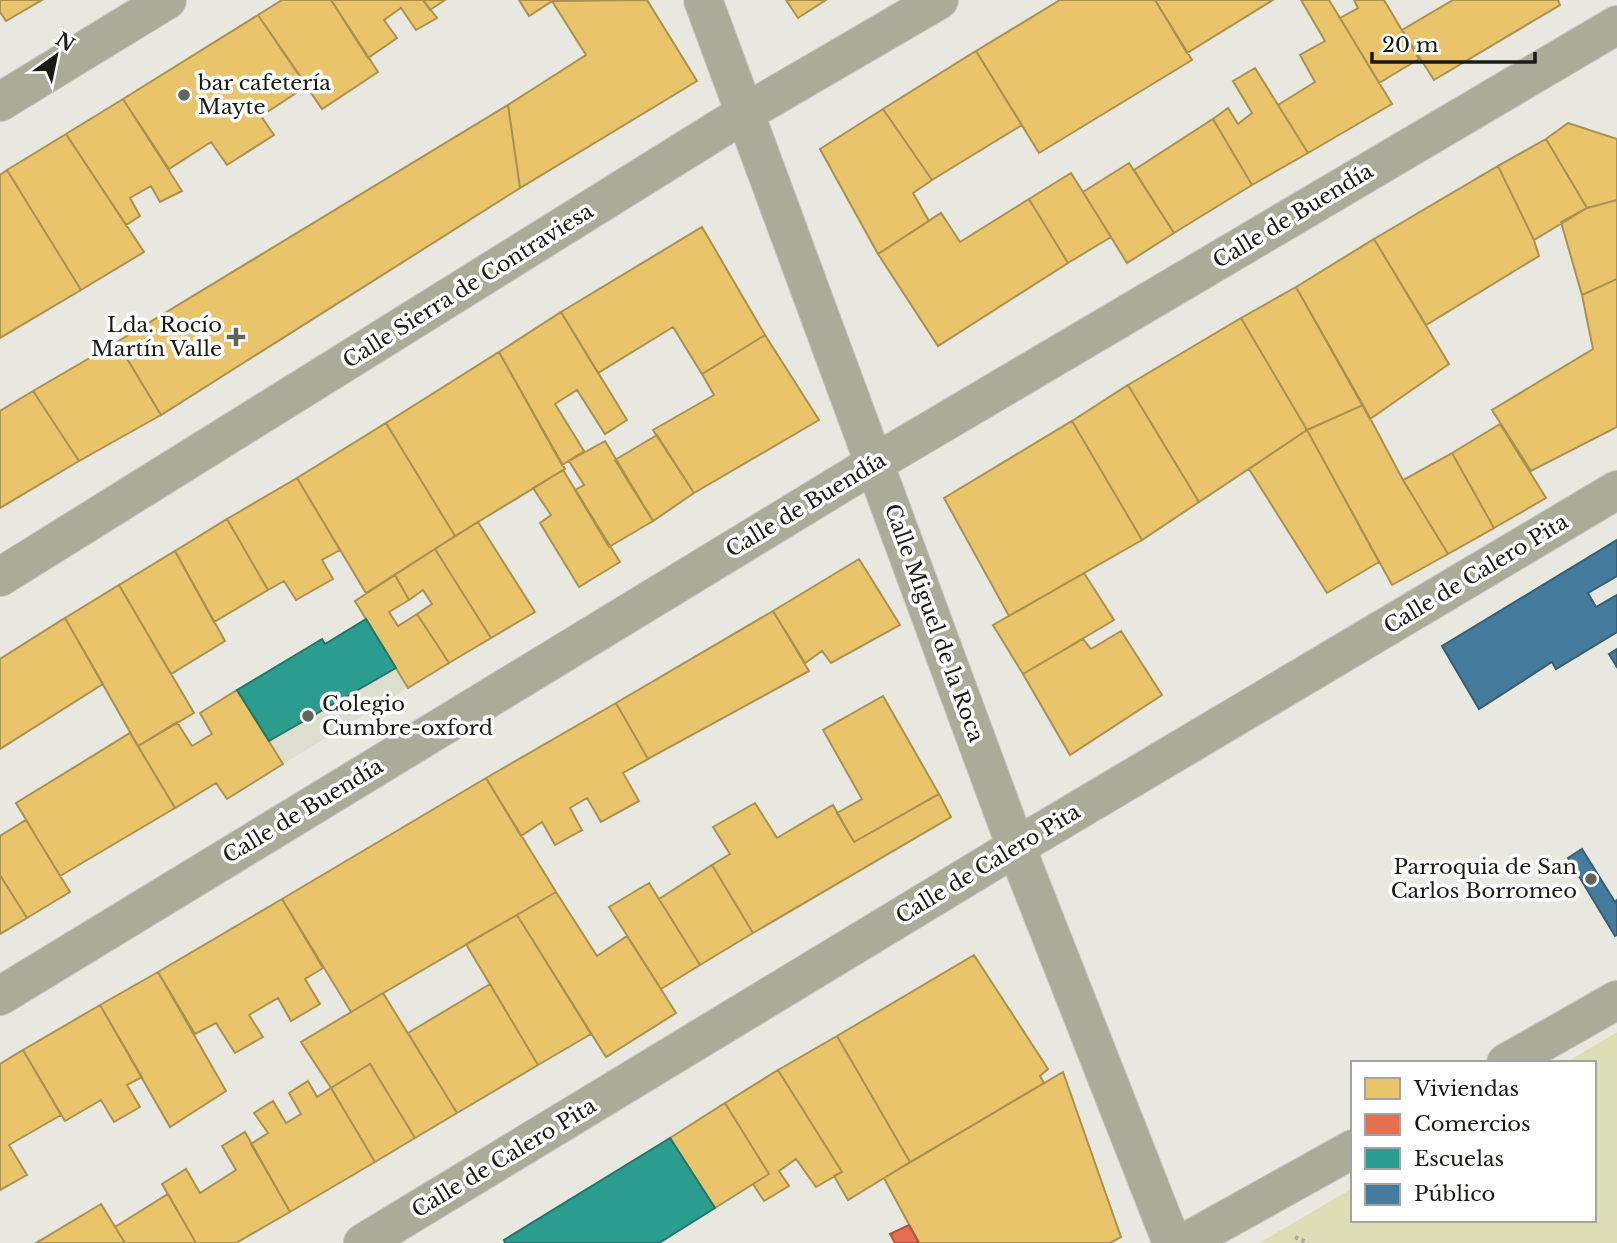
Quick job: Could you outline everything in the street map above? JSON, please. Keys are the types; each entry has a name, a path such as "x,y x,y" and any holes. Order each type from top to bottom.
{"street":[{"path":"0,102 167,0"},
{"name":"Calle Miguel de la Roca","path":"703,0 1016,846 1171,1243"},
{"name":"Calle Sierra de Contraviesa","path":"0,577 745,113 939,0"},
{"name":"Calle de Buendía","path":"0,996 874,463 1617,25"},
{"name":"Calle de Calero Pita","path":"363,1243 1016,846 1617,490"},
{"path":"1510,1061 1617,1000"},
{"path":"1184,1243 1351,1150"}],"shaded area":[{"name":"Colegio Cumbre-oxford","path":"322,639 325,644 396,668 408,688 283,764 237,690"}],"green space":[{"path":"1617,1032 1617,1243 1259,1243 1351,1189 1351,1222 1596,1222 1596,1061 1568,1061"}],"building: Viviendas":[{"path":"0,0 42,0 6,21 0,12"},
{"path":"282,0 331,0 378,72 322,109 258,15"},
{"path":"331,0 423,0 437,18 416,30 401,8 384,20 397,38 368,58"},
{"path":"423,0 445,0 430,10"},
{"path":"519,0 554,0 529,16"},
{"path":"647,0 697,81 520,188 508,105 586,55 552,1"},
{"path":"786,0 826,0 798,18"},
{"path":"1060,0 1155,0 1192,60 1039,153 976,51"},
{"path":"1155,0 1273,0 1187,53"},
{"path":"1301,0 1329,0 1392,104 1308,153 1278,105 1315,82 1300,55 1325,41"},
{"path":"1354,0 1384,0 1419,59 1379,83 1340,18 1358,8"},
{"path":"1453,0 1558,0 1560,5 1434,80 1402,30"},
{"path":"258,15 307,86 261,116 274,135 227,165 211,142 169,169 123,99"},
{"path":"976,51 1022,125 932,180 883,109"},
{"path":"1255,68 1308,153 1252,185 1213,119 1228,108 1238,124 1252,113 1233,81"},
{"path":"123,99 182,191 160,202 151,186 130,198 140,216 126,225 66,134"},
{"path":"508,105 520,188 161,415 117,342"},
{"path":"883,109 932,180 913,193 929,221 878,254 820,149"},
{"path":"1213,119 1252,185 1174,233 1134,170"},
{"path":"1568,123 1617,139 1617,200 1587,208 1546,139"},
{"path":"66,134 144,252 81,290 7,170"},
{"path":"1546,139 1587,208 1534,240 1498,166"},
{"path":"1129,163 1174,233 1127,263 1083,192"},
{"path":"1498,166 1539,256 1426,325 1374,239"},
{"path":"7,170 81,290 0,338 0,175"},
{"path":"1071,173 1111,237 1068,263 1029,199"},
{"path":"1029,199 1068,263 938,346 878,254 941,213 960,242"},
{"path":"1617,200 1617,279 1582,295 1561,222 1587,208"},
{"path":"702,227 765,335 702,374 673,327 598,373 561,312"},
{"path":"1374,239 1449,364 1370,419 1296,287"},
{"path":"1617,279 1617,427 1531,471 1492,410 1593,349 1582,295"},
{"path":"1296,287 1363,405 1307,430 1241,318"},
{"path":"561,312 627,420 605,434 577,390 555,404 584,451 562,465 499,352"},
{"path":"1241,318 1307,430 1199,502 1128,385"},
{"path":"765,335 819,420 694,493 653,430 714,395 702,374"},
{"path":"117,342 161,415 79,461 33,391"},
{"path":"499,352 565,469 455,536 386,423"},
{"path":"1128,385 1199,502 1142,540 1072,421"},
{"path":"33,391 79,461 0,508 0,411"},
{"path":"1363,405 1403,480 1448,554 1392,585 1307,430"},
{"path":"1072,421 1142,540 1009,616 944,498"},
{"path":"386,423 455,536 366,593 297,478"},
{"path":"1500,424 1546,498 1494,528 1452,453"},
{"path":"1307,430 1379,562 1327,593 1249,469"},
{"path":"657,435 694,493 653,521 615,460"},
{"path":"605,441 653,521 609,547 575,490 584,485 569,461"},
{"path":"1452,453 1494,528 1448,554 1403,480"},
{"path":"563,470 620,562 579,587 540,523 551,515 533,488"},
{"path":"297,478 340,550 322,560 333,579 296,600 284,581 268,590 227,519"},
{"path":"227,519 268,590 214,622 175,551"},
{"path":"478,522 535,612 491,638 435,549"},
{"path":"435,549 491,638 449,663 417,614 432,604 423,590 409,600 395,575"},
{"path":"175,551 225,641 171,674 119,585"},
{"path":"859,559 900,625 831,663 822,651 805,663 773,611"},
{"path":"1084,573 1114,620 1023,674 993,625"},
{"path":"395,575 409,600 389,612 398,626 417,614 449,663 408,688 355,601"},
{"path":"119,585 194,713 138,746 65,618"},
{"path":"773,611 809,671 648,759 616,703"},
{"path":"65,618 103,684 0,749 0,659"},
{"path":"1121,631 1162,695 1070,755 1023,674 1083,639 1091,649"},
{"path":"237,690 283,764 227,799 216,783 175,808 138,746 177,722 192,746 212,734 200,713"},
{"path":"883,696 939,794 854,842 837,813 862,799 823,730"},
{"path":"616,703 648,759 623,773 639,801 601,822 587,798 570,808 582,830 555,845 542,822 521,836 486,778"},
{"path":"130,733 175,808 60,876 16,803"},
{"path":"486,778 556,892 351,1012 282,899"},
{"path":"939,794 951,817 753,933 712,865 730,854 713,827 755,803 777,838 833,805 854,842"},
{"path":"26,820 70,892 27,918 0,875 0,836"},
{"path":"712,865 753,933 700,965 659,899"},
{"path":"0,875 27,918 0,934"},
{"path":"649,883 700,965 661,989 609,907"},
{"path":"556,892 597,956 627,936 676,1013 606,1057 517,915"},
{"path":"282,899 323,968 305,979 320,1004 291,1021 278,998 249,1015 263,1037 235,1053 216,1023 195,1034 158,972"},
{"path":"517,915 591,1034 538,1065 466,944"},
{"path":"974,955 1048,1069 1040,1076 1044,1083 910,1162 837,1036"},
{"path":"158,972 226,1091 170,1127 100,1005"},
{"path":"490,984 538,1065 457,1113 408,1033"},
{"path":"383,993 457,1113 415,1138 370,1064 331,1088 301,1042"},
{"path":"100,1005 142,1077 127,1085 140,1107 114,1122 101,1100 65,1121 23,1050"},
{"path":"837,1036 910,1162 848,1200 834,1176 842,1172 778,1070"},
{"path":"23,1050 61,1115 9,1145 27,1175 0,1190 0,1064"},
{"path":"370,1064 415,1138 375,1162 331,1088"},
{"path":"778,1070 842,1172 816,1187 796,1159 779,1171 789,1186 764,1201 753,1184 769,1174 725,1103"},
{"path":"1063,1072 1121,1237 1110,1243 919,1243 884,1178"},
{"path":"308,1081 317,1097 331,1088 375,1162 290,1212 251,1144 268,1133 254,1113 273,1101 286,1123 301,1114 289,1093"},
{"path":"725,1103 769,1174 715,1208 670,1138"},
{"path":"245,1132 290,1212 236,1243 196,1243 162,1184 186,1169 200,1193 236,1170 222,1146"},
{"path":"168,1194 196,1243 125,1243 115,1227"},
{"path":"101,1204 125,1243 36,1243"}],"building: Comercios":[{"path":"909,1225 919,1243 895,1243 890,1234"}],"building: Escuelas":[{"name":"Colegio Cumbre-oxford","path":"366,619 396,668 269,741 237,690 322,639 325,644"},
{"path":"670,1138 715,1208 659,1243 505,1243 504,1240"}],"building: Público":[{"path":"1617,540 1617,576 1588,593 1596,607 1617,595 1617,632 1556,669 1552,662 1479,709 1442,646"},
{"path":"1617,649 1617,667 1609,654"},
{"name":"Parroquia de San Carlos Borromeo","path":"1582,849 1615,902 1617,900 1615,936 1568,858"}],"place":[{"name":"bar cafetería Mayte","path":"184,95"},
{"name":"Lda. Rocío Martín Valle","path":"236,337"},
{"name":"Colegio Cumbre-oxford","path":"308,716"},
{"name":"Parroquia de San Carlos Borromeo","path":"1591,879"}]}
